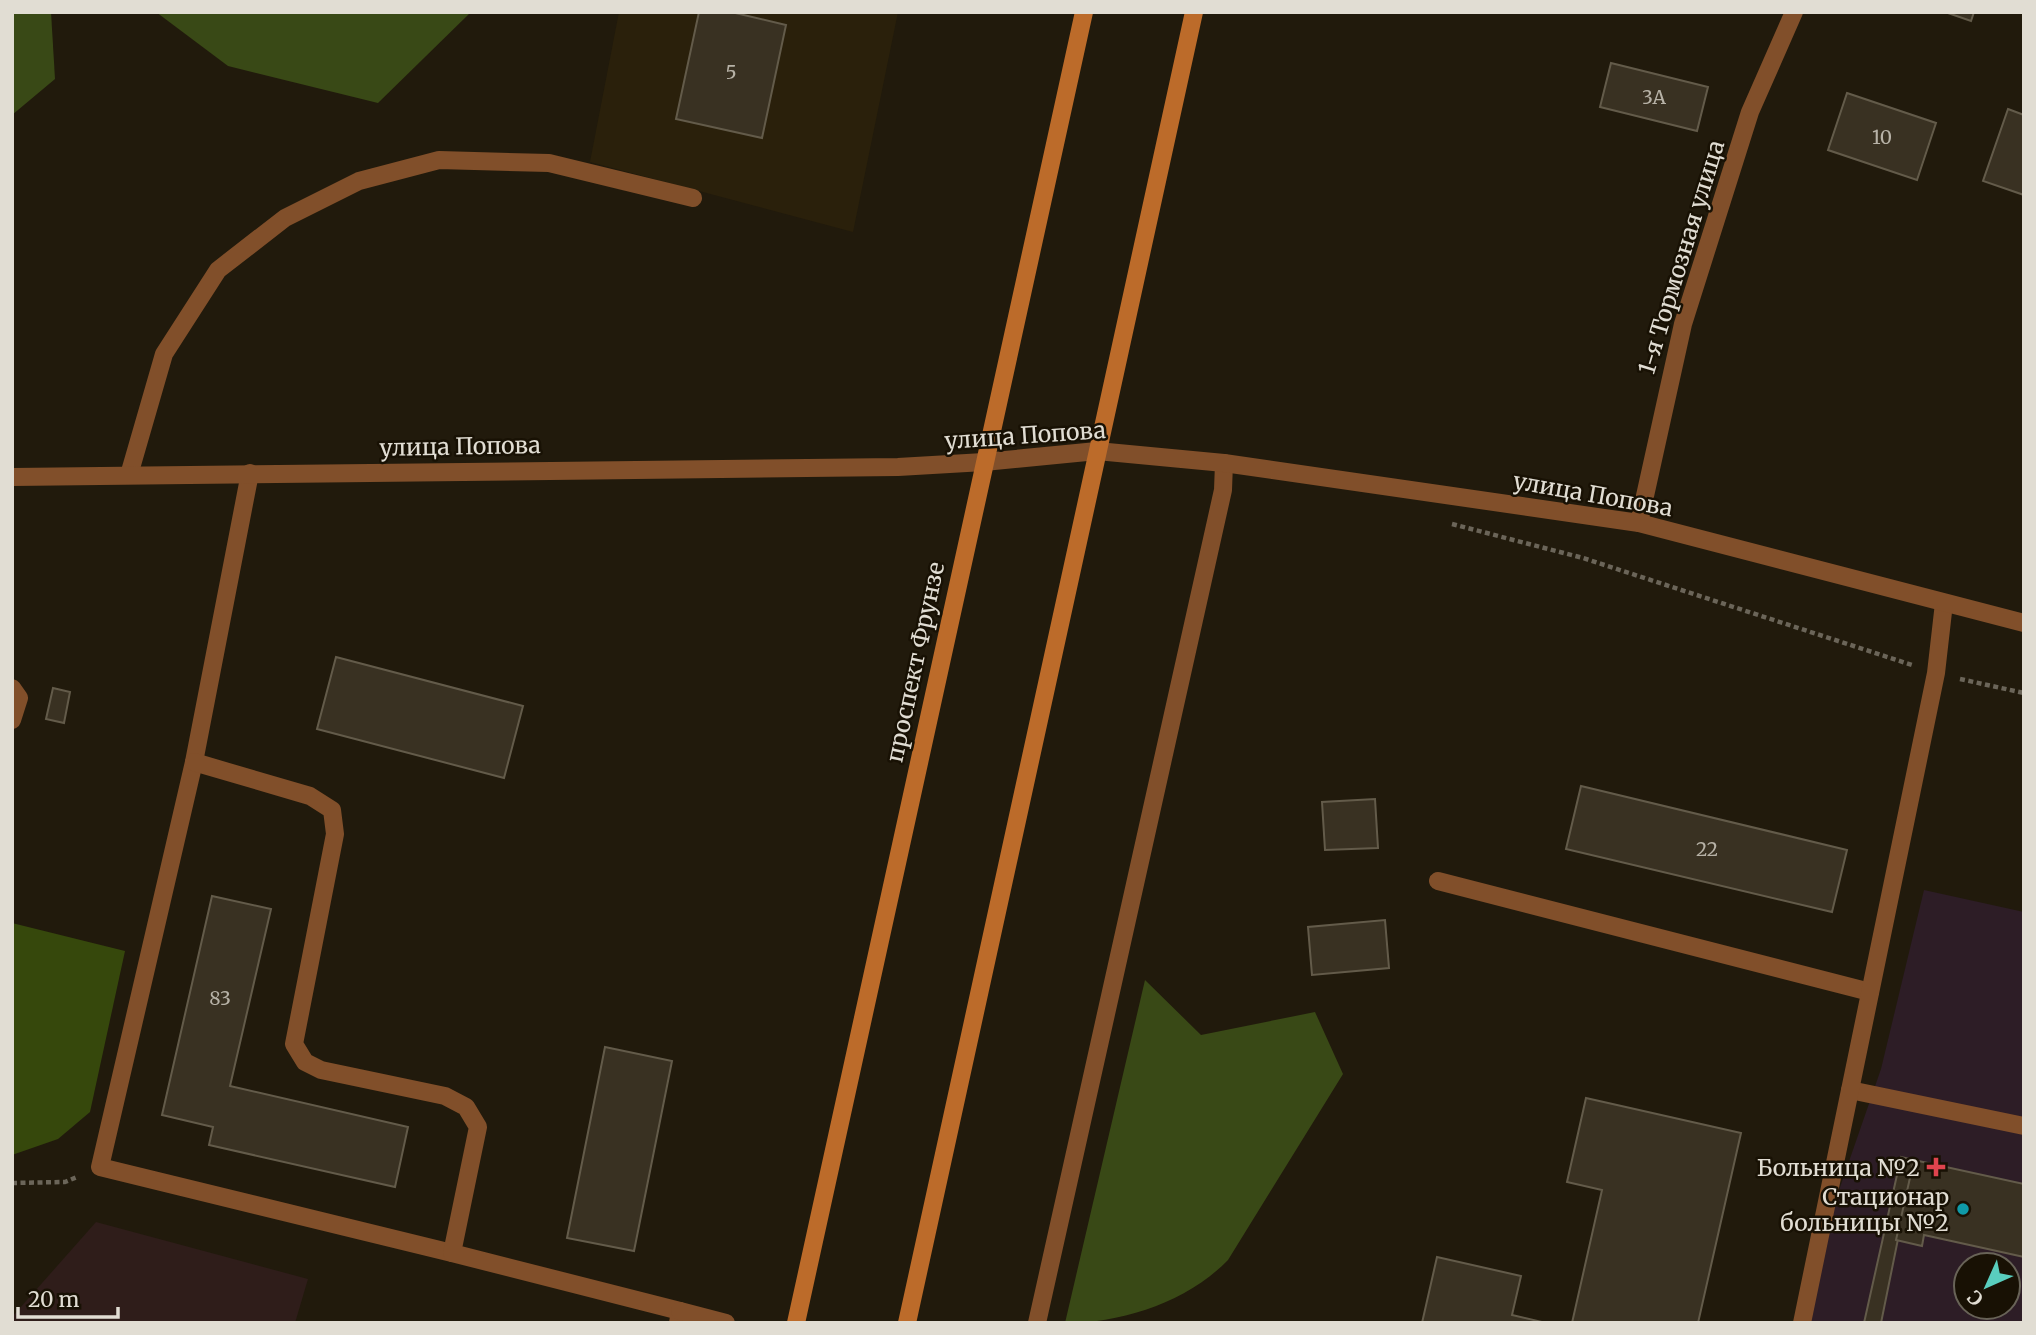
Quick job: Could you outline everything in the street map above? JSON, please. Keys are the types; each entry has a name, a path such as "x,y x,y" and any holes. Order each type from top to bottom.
{"main road":[{"name":"проспект Фрунзе","path":"796,1323 1084,12"},
{"path":"907,1323 1194,12"}],"street":[{"name":"1-я Тормозная улица","path":"1639,523 1683,324 1750,112 1794,12"},
{"path":"129,475 164,354 218,270 285,218 359,181 439,160 549,163 693,198"},
{"name":"улица Попова","path":"12,477 863,467 984,462 1097,451 1224,463 1639,523 2024,623"},
{"path":"1037,1323 1221,500 1224,463"},
{"path":"250,473 194,762 100,1167 452,1253 679,1317 726,1323"},
{"path":"1802,1323 1936,673 1944,603"},
{"path":"12,688 19,698 12,720"},
{"path":"194,762 310,796 332,810 335,834 294,1044 305,1062 321,1070 445,1096 466,1107 478,1127 452,1253"},
{"path":"1438,881 1870,992"},
{"path":"1850,1090 2024,1126"}],"path":[{"path":"1442,522 1583,558 1936,673 2024,693"},
{"path":"12,1183 65,1182 100,1167"}],"shaded area":[{"path":"619,12 898,12 853,232 590,162"},
{"name":"Больница №2","path":"1924,890 2024,912 2024,1323 1793,1323 1881,1069"},
{"path":"96,1222 308,1279 295,1323 12,1323 12,1317"}],"green space":[{"path":"12,12 51,12 55,79 12,115"},
{"path":"156,12 471,12 378,103 228,66"},
{"path":"12,923 125,951 90,1112 58,1139 12,1155"},
{"path":"1145,980 1201,1035 1315,1012 1343,1074 1228,1260 1212,1275 1193,1288 1153,1307 1109,1319 1065,1323"}],"building":[{"path":"699,12 731,12 786,25 762,138 676,119"},
{"path":"1945,12 1974,12 1971,21"},
{"path":"1611,63 1708,87 1697,131 1600,107"},
{"path":"1847,93 1936,123 1917,180 1828,150"},
{"path":"2008,109 2024,115 2024,195 1983,181"},
{"path":"336,657 523,706 504,778 317,729"},
{"path":"53,688 70,692 64,723 46,719"},
{"path":"1581,786 1847,850 1832,912 1566,849"},
{"path":"1375,799 1378,848 1325,850 1322,802"},
{"path":"212,896 271,909 230,1086 408,1127 395,1187 209,1145 213,1127 162,1115"},
{"path":"1385,920 1389,968 1312,975 1308,927"},
{"path":"605,1047 672,1061 634,1251 567,1238"},
{"path":"1586,1098 1741,1133 1698,1323 1572,1323 1602,1190 1567,1182"},
{"name":"Стационар больницы №2","path":"1901,1157 1914,1160 1881,1323 1864,1323"},
{"name":"Стационар больницы №2","path":"1914,1160 2024,1184 2024,1257 2022,1251 1997,1251 1924,1235 1922,1246 1896,1240"},
{"path":"1437,1257 1521,1276 1512,1315 1546,1323 1422,1323"}],"place":[{"name":"Больница №2","path":"1936,1167"},
{"name":"Стационар больницы №2","path":"1963,1209"}]}
